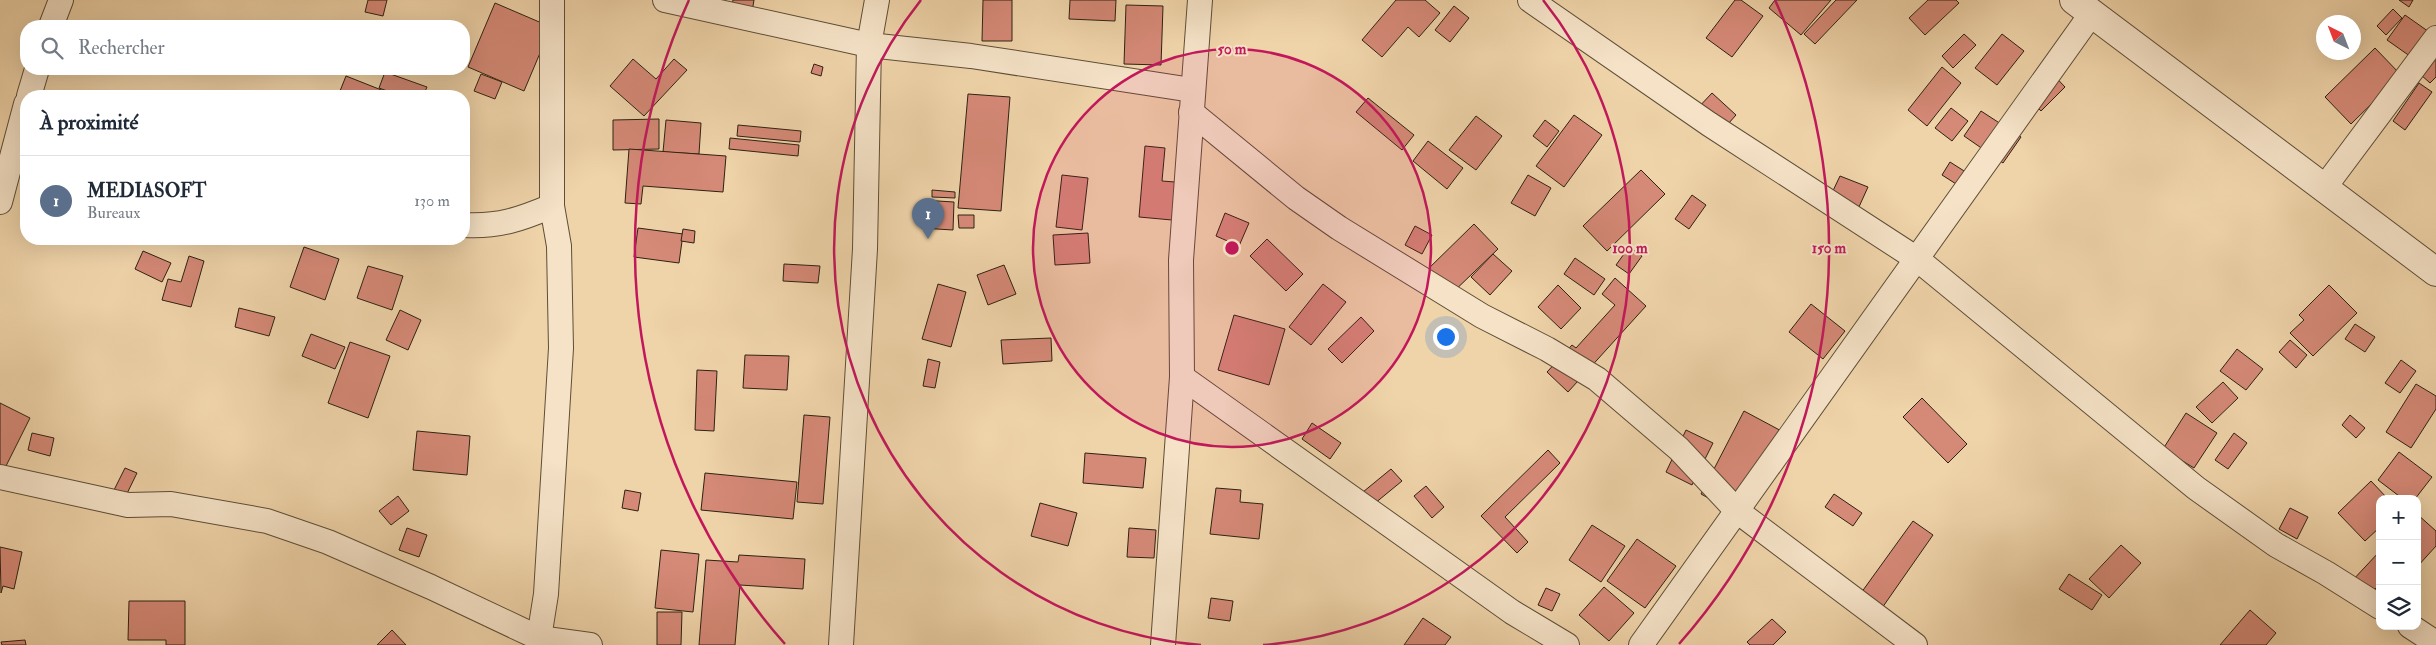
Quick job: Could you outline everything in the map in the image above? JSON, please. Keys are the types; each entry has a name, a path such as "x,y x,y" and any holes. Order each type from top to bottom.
{"street":[{"path":"53,20 61,0"},
{"path":"539,638 546,594 561,348 559,246 552,206 552,0"},
{"path":"664,0 869,45 972,56 1191,101 1296,198 1339,228 1482,316 1547,349 1597,379 1679,449 1737,511 1915,645"},
{"path":"841,645 865,249 869,45 877,0"},
{"path":"1164,645 1182,377 1181,260 1191,101 1200,0"},
{"path":"1530,0 1716,129 1917,259 2196,488 2276,545 2376,604"},
{"path":"1641,645 1917,259 2083,7 2436,272"},
{"path":"2324,188 2436,38"},
{"path":"30,90 35,75"},
{"path":"0,202 20,127"},
{"path":"470,225 483,226 513,222 552,206"},
{"path":"1182,377 1512,612 1567,645"},
{"path":"0,477 128,505 171,504 267,521 328,542 539,638 590,645"},
{"path":"2416,630 2436,643"}],"building":[{"path":"368,0 387,0 383,16 365,12"},
{"path":"733,0 754,0 750,24 729,20"},
{"path":"983,0 1012,0 1012,41 982,41"},
{"path":"1070,0 1116,0 1115,21 1069,19"},
{"path":"1396,0 1425,0 1440,13 1419,37 1408,27 1382,57 1362,40"},
{"path":"1735,0 1741,0 1763,16 1732,57 1706,38"},
{"path":"1775,0 1831,0 1801,35 1769,8"},
{"path":"1836,0 1857,0 1815,44 1804,34"},
{"path":"1928,0 1956,0 1959,3 1925,35 1909,18"},
{"path":"2399,0 2413,0 2409,7"},
{"path":"495,3 551,27 524,91 470,68 470,62"},
{"path":"1126,5 1163,6 1161,65 1124,64"},
{"path":"1454,6 1469,18 1450,42 1435,30"},
{"path":"2393,9 2402,18 2386,35 2377,26"},
{"path":"2405,15 2432,34 2414,59 2387,40"},
{"path":"1964,34 1976,45 1953,68 1942,56"},
{"path":"2002,34 2024,51 1997,85 1975,68"},
{"path":"2436,38 2436,77 2430,83 2410,65"},
{"path":"2375,48 2401,75 2351,124 2325,97"},
{"path":"633,59 656,79 674,59 687,70 644,116 610,86"},
{"path":"814,64 823,67 821,76 811,73"},
{"path":"1942,67 1961,83 1927,126 1908,110"},
{"path":"2047,68 2065,87 2041,111 2023,93"},
{"path":"481,74 502,82 495,99 474,91"},
{"path":"384,75 393,75 427,87 426,90 384,90 379,88"},
{"path":"346,76 381,90 340,90"},
{"path":"2419,83 2432,92 2405,130 2393,121"},
{"path":"1712,93 1736,115 1720,133 1696,110"},
{"path":"968,94 1010,97 1001,211 958,208"},
{"path":"1368,98 1414,135 1402,150 1356,112"},
{"path":"1951,108 1968,121 1952,141 1935,128"},
{"path":"1981,111 2021,137 2003,163 1964,136"},
{"path":"1574,115 1602,135 1564,187 1536,166"},
{"path":"1476,116 1502,136 1476,170 1449,150"},
{"path":"659,119 659,149 613,150 613,120"},
{"path":"666,120 701,123 699,154 663,152"},
{"path":"1545,120 1559,131 1547,147 1533,136"},
{"path":"738,125 801,131 800,142 737,136"},
{"path":"730,138 799,145 798,156 729,149"},
{"path":"1428,141 1463,168 1447,189 1413,161"},
{"path":"1145,146 1165,148 1162,181 1175,182 1172,220 1139,217"},
{"path":"629,149 726,156 723,192 643,186 641,204 625,203"},
{"path":"1950,162 1972,176 1964,189 1942,175"},
{"path":"1641,170 1665,194 1607,251 1583,226"},
{"path":"1062,175 1088,178 1082,230 1056,227"},
{"path":"1528,175 1551,188 1535,216 1511,203"},
{"path":"1840,176 1868,187 1858,209 1830,197"},
{"path":"932,190 955,192 955,198 932,197"},
{"path":"1692,195 1706,205 1689,229 1675,219"},
{"path":"922,200 954,202 953,230 921,228"},
{"path":"1225,213 1249,223 1239,246 1216,236"},
{"path":"958,215 974,215 974,228 959,228"},
{"path":"1474,224 1498,249 1448,297 1425,272"},
{"path":"1415,226 1432,235 1422,254 1405,245"},
{"path":"638,228 683,234 679,263 634,257"},
{"path":"683,229 695,231 694,243 681,241"},
{"path":"1088,233 1090,263 1055,265 1053,235"},
{"path":"1267,239 1303,274 1286,291 1250,256"},
{"path":"304,247 339,259 325,300 290,287"},
{"path":"1629,247 1642,256 1629,274 1616,265"},
{"path":"143,251 171,263 162,282 135,269"},
{"path":"1493,254 1512,271 1490,295 1471,277"},
{"path":"189,256 204,261 191,307 162,300 168,279 181,282"},
{"path":"1575,258 1605,279 1594,295 1564,274"},
{"path":"784,264 820,266 818,283 783,281"},
{"path":"1004,265 1016,294 988,305 977,275"},
{"path":"368,266 403,276 392,310 357,298"},
{"path":"1615,278 1646,306 1568,392 1547,372 1572,345 1576,348 1615,305 1602,294"},
{"path":"938,284 966,292 951,347 922,339"},
{"path":"1323,284 1346,302 1311,345 1289,327"},
{"path":"1558,285 1581,308 1561,329 1538,307"},
{"path":"2329,285 2357,313 2313,356 2290,333 2304,320 2299,315"},
{"path":"1811,304 1845,331 1823,359 1789,332"},
{"path":"239,308 275,317 269,336 235,327"},
{"path":"400,310 421,320 408,350 386,340"},
{"path":"1234,315 1285,329 1269,385 1218,370"},
{"path":"1361,317 1374,331 1342,363 1328,349"},
{"path":"2355,324 2375,337 2365,352 2345,339"},
{"path":"311,334 345,347 335,369 302,356"},
{"path":"1051,338 1052,361 1003,364 1001,340"},
{"path":"2290,340 2307,355 2296,368 2279,352"},
{"path":"350,342 390,356 368,418 328,403"},
{"path":"2237,349 2263,369 2246,390 2220,371"},
{"path":"745,355 789,356 787,390 743,388"},
{"path":"928,359 940,362 935,388 923,386"},
{"path":"2401,360 2416,371 2400,393 2385,383"},
{"path":"697,370 717,371 714,431 695,430"},
{"path":"2223,382 2238,398 2212,423 2196,407"},
{"path":"2416,384 2436,396 2436,409 2411,448 2386,432"},
{"path":"1922,398 1967,444 1948,463 1903,417"},
{"path":"0,403 30,418 0,478"},
{"path":"1744,411 1787,434 1743,517 1701,494"},
{"path":"2186,413 2217,433 2194,468 2163,449"},
{"path":"804,415 830,417 823,504 797,502"},
{"path":"2350,415 2365,428 2356,438 2342,425"},
{"path":"1312,423 1341,443 1330,459 1302,439"},
{"path":"1686,430 1713,443 1692,485 1666,472"},
{"path":"417,431 470,436 467,475 413,470"},
{"path":"32,433 54,438 50,456 28,450"},
{"path":"2234,433 2247,443 2228,469 2215,460"},
{"path":"1548,450 1560,463 1505,517 1528,542 1517,553 1481,516"},
{"path":"2399,452 2432,477 2418,495 2398,495 2378,480"},
{"path":"1085,453 1146,458 1143,488 1083,483"},
{"path":"125,468 137,473 117,514 105,508"},
{"path":"1391,469 1402,481 1374,504 1363,492"},
{"path":"705,473 797,482 793,519 701,510"},
{"path":"2371,481 2384,495 2376,495 2376,531 2365,541 2338,513"},
{"path":"1426,486 1444,507 1432,518 1414,496"},
{"path":"1216,488 1241,490 1240,502 1263,504 1259,539 1210,534"},
{"path":"625,490 641,493 638,511 622,508"},
{"path":"1834,494 1862,513 1853,526 1825,507"},
{"path":"398,496 409,511 391,525 379,511"},
{"path":"1040,503 1077,513 1068,546 1031,536"},
{"path":"2290,508 2308,517 2297,539 2279,529"},
{"path":"2421,518 2436,531 2436,546 2421,563"},
{"path":"1913,521 1933,535 1882,608 1861,593"},
{"path":"1592,525 1625,546 1601,582 1569,560"},
{"path":"407,528 427,535 419,557 399,550"},
{"path":"1129,528 1156,530 1154,558 1127,557"},
{"path":"1637,539 1676,566 1645,608 1607,581"},
{"path":"2121,545 2141,563 2109,598 2089,579"},
{"path":"0,547 22,552 14,589 3,586 1,593"},
{"path":"661,550 699,554 693,612 655,608"},
{"path":"739,555 805,559 803,589 740,585 735,645 699,645 706,560 738,562"},
{"path":"2376,555 2376,588 2367,597 2351,582"},
{"path":"2069,574 2102,595 2092,610 2059,589"},
{"path":"1604,587 1634,613 1609,641 1579,615"},
{"path":"1546,588 1560,594 1552,611 1538,605"},
{"path":"1211,598 1233,601 1230,621 1208,618"},
{"path":"129,601 185,601 185,645 166,645 166,640 128,640"},
{"path":"2250,610 2276,633 2266,645 2220,645"},
{"path":"657,612 682,612 681,645 657,645"},
{"path":"1423,618 1451,637 1445,645 1404,645"},
{"path":"1772,619 1786,632 1773,645 1750,645 1747,642"},
{"path":"392,630 406,645 377,645"},
{"path":"25,640 26,645 2,645 1,642"}],"place":[{"name":"MEDIASOFT","path":"928,239"}]}
